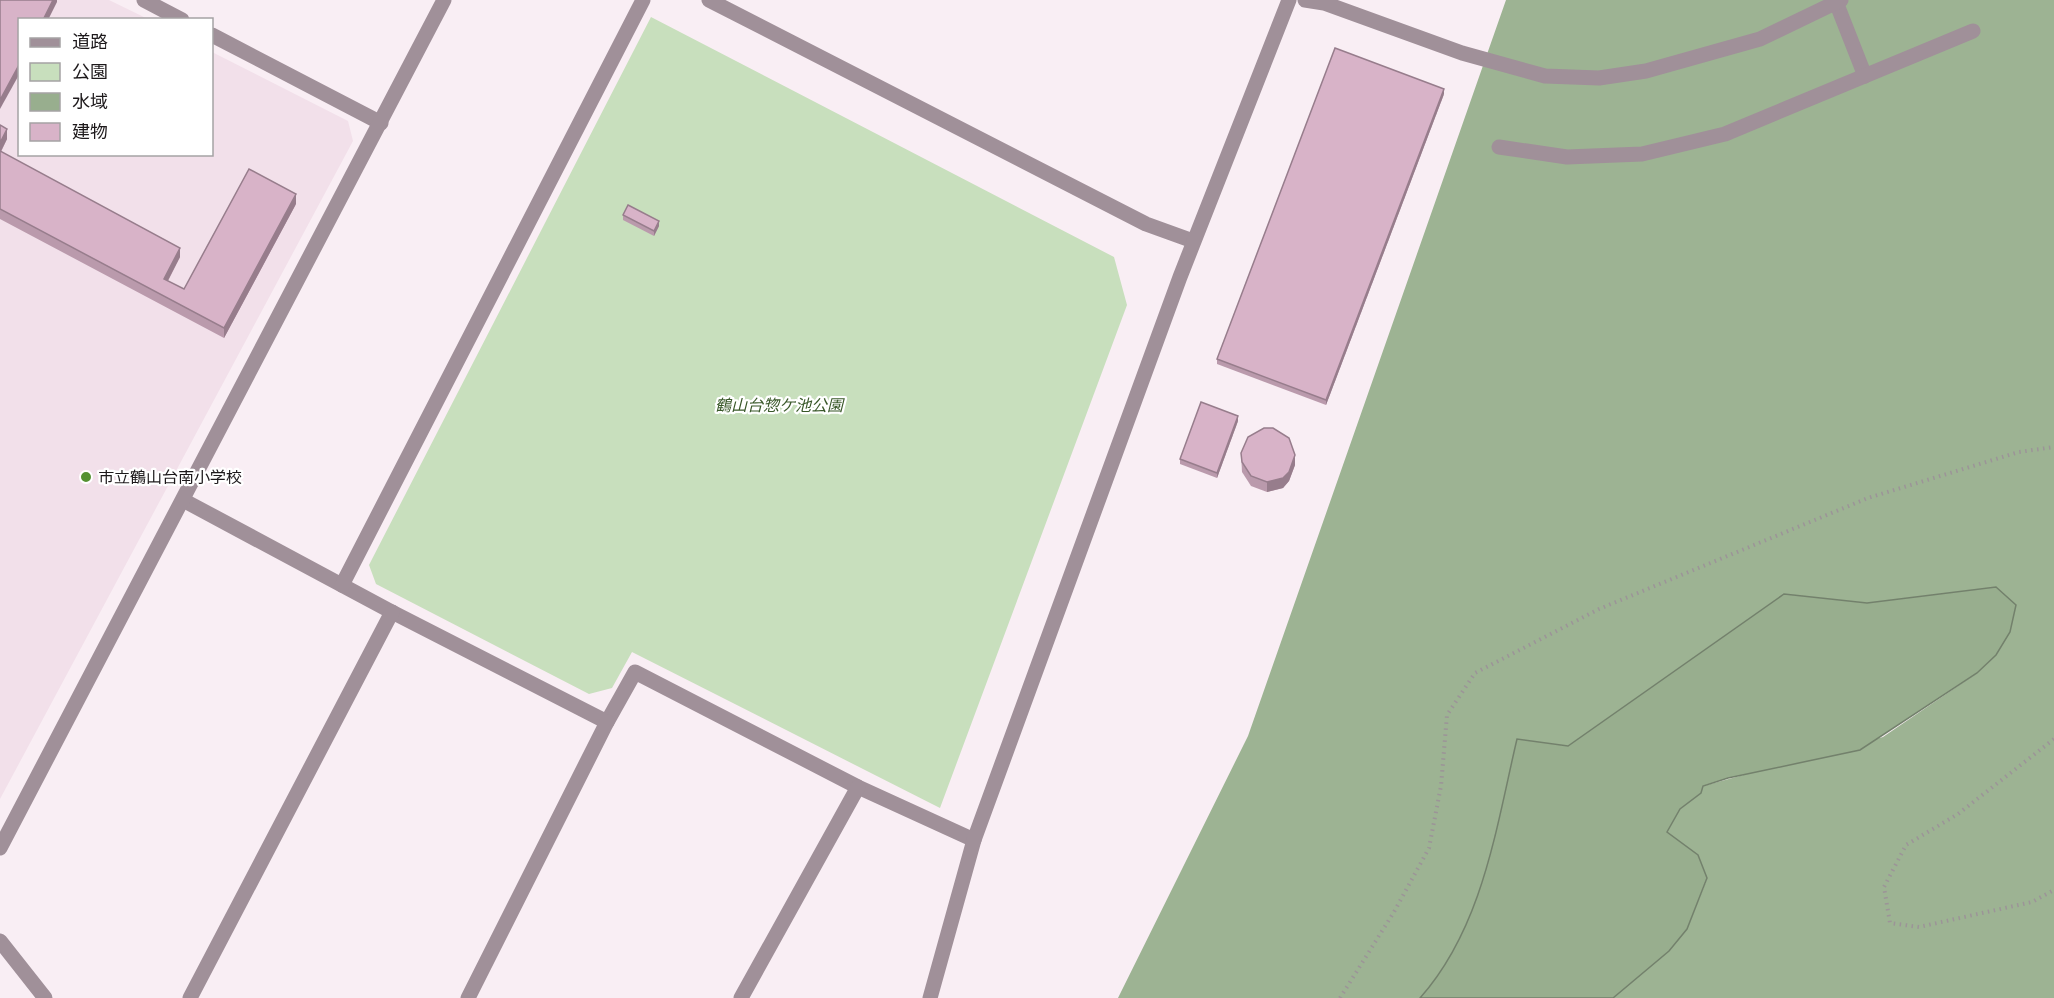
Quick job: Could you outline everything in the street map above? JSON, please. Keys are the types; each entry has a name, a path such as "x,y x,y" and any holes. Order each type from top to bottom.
{"street":[{"path":"144,0 178,18"},
{"path":"0,848 444,0"},
{"path":"342,585 644,0"},
{"path":"709,0 1146,224 1193,241"},
{"path":"930,998 974,840 1193,241 1289,0"},
{"path":"1305,0 1324,3 1462,53 1535,73 1599,78 1646,71 1760,39 1839,1 1865,76"},
{"path":"1499,147 1567,157 1642,154 1725,134 1973,31"},
{"path":"213,36 381,123"},
{"path":"183,500 392,612 608,722"},
{"path":"190,998 392,612"},
{"path":"468,998 634,672 858,787 974,840"},
{"path":"741,998 858,787"},
{"path":"0,941 45,998"}],"path":[{"path":"1340,998 1394,912 1429,848 1441,786 1447,715 1475,673 1599,609 1868,498 2019,452 2054,447"},
{"path":"2054,739 1958,814 1906,845 1884,887 1890,923 1919,927 2032,902 2054,890"}],"shaded area":[{"name":"市立鶴山台南小学校","path":"0,0 109,0 146,18 18,18 18,156 213,156 213,53 348,121 353,141 0,799"},
{"path":"1506,0 2054,0 2054,998 1613,998 1669,951 1687,929 1707,879 1698,855 1667,832 1680,809 1701,793 1703,786 1883,737 1977,673 1996,655 1996,587 1867,603 1784,594 1568,746 1517,739 1494,841 1473,908 1459,940 1441,970 1420,998 1118,998 1248,736"}],"green space":[{"name":"鶴山台惣ケ池公園","path":"651,17 1114,257 1127,305 940,808 632,652 612,688 589,694 376,584 369,565"}],"water":[{"path":"1996,587 2016,605 2010,632 1996,655 1977,673 1860,750 1728,778 1703,786 1701,793 1680,809 1667,832 1698,855 1707,878 1687,929 1669,951 1613,998 1420,998 1441,970 1459,940 1473,908 1494,841 1517,739 1568,746 1784,594 1867,603"}],"building":[{"path":"0,0 53,0 44,18 18,18 18,67 0,100"},
{"path":"1335,48 1444,89 1326,400 1217,359"},
{"path":"0,125 7,129 0,143"},
{"path":"0,151 180,248 164,279 184,289 249,169 296,194 224,328 0,209"},
{"path":"628,205 659,221 654,231 623,215"},
{"path":"1201,402 1238,416 1217,473 1180,459"},
{"path":"1264,428 1273,428 1289,438 1295,455 1289,472 1283,478 1267,482 1251,476 1242,462 1241,453 1248,437"}],"place":[{"name":"市立鶴山台南小学校","path":"86,477"}]}
